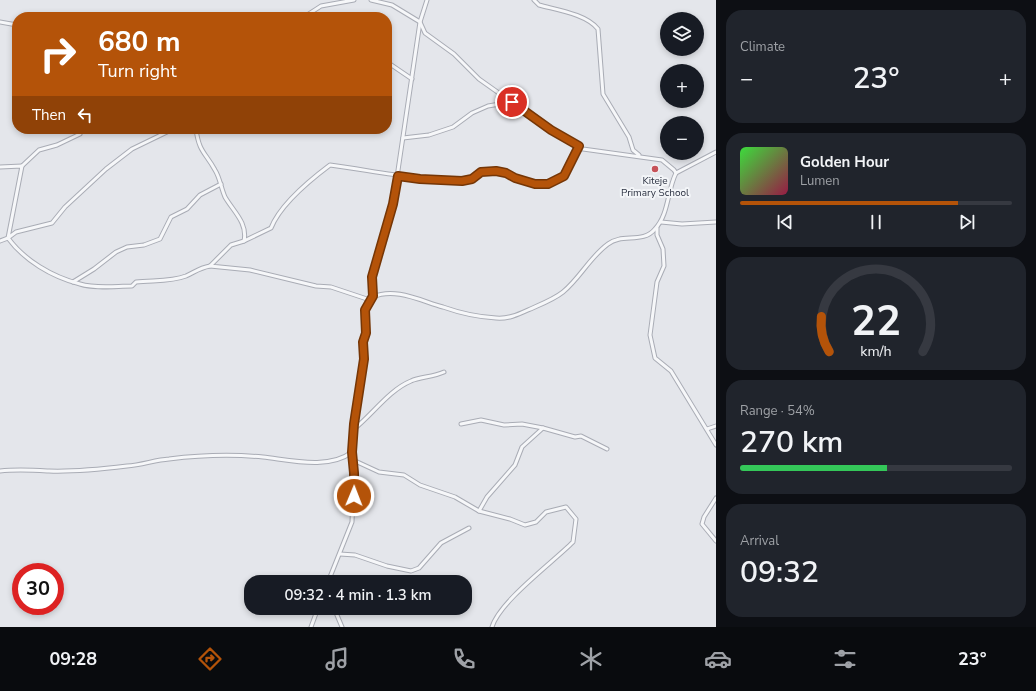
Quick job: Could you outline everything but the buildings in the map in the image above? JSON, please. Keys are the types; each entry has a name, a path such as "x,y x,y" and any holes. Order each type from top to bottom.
{"street":[{"path":"312,12 321,6 354,0"},
{"path":"371,0 392,5 420,22 426,33 454,54 479,79 551,130 579,146 591,151 641,156 662,160 676,173"},
{"path":"331,575 352,522 354,496 352,452 364,359 363,342 366,333 365,310 371,299 372,277 393,204 420,22 427,0"},
{"path":"534,0 539,4 585,19 594,24 598,29 603,94 629,137 632,150 641,156"},
{"path":"0,22 12,24"},
{"path":"392,65 412,79"},
{"path":"403,138 429,135 453,127 472,113 488,106 512,102"},
{"path":"80,134 38,150 22,166 8,238 17,250 34,263 73,282 93,285 132,286 136,282 166,280 187,276 197,269 210,266 250,270 316,286 331,287 371,299 383,294 405,295 474,315 509,318 544,304 564,292 592,259 608,243 620,239 647,237 661,222 669,189 676,173 716,152"},
{"path":"0,241 8,238 16,232 52,222 65,207 106,169 132,149 163,134"},
{"path":"197,134 199,147 215,170 225,197 241,221 245,233 244,241"},
{"path":"210,266 231,245 244,241 271,228 276,216 315,177 330,165 420,179 462,181 472,179 481,172 496,171 506,173 515,178 535,184 548,184 564,176 579,146"},
{"path":"0,167 22,166"},
{"path":"73,282 94,269 116,252 127,247 140,246 160,239 172,217 187,209 200,195 221,184"},
{"path":"661,222 682,224 716,222"},
{"path":"657,228 657,235 663,248 664,266 657,282 650,335 655,358 671,371 716,445"},
{"path":"354,429 365,420 377,405 387,399 399,387 412,380 431,378 444,372"},
{"path":"461,424 481,420 504,425 522,424 574,436 581,436 607,449"},
{"path":"707,429 716,426"},
{"path":"479,511 487,497 515,465 522,447 543,428"},
{"path":"0,471 28,469 49,471 80,470 128,466 169,459 219,455 300,462 320,462 343,458 352,452"},
{"path":"353,460 379,472 404,475 420,485 455,497 479,511 510,518 525,525 536,522 546,512 566,507 576,519 573,542 529,581 506,605 494,621 492,627"},
{"path":"715,501 704,517 702,524 716,541"},
{"path":"340,554 355,555 387,566 411,571 419,568 441,543 469,528"},
{"path":"311,627 315,615"},
{"path":"337,615 342,627"}],"place":[{"name":"Kiteje Primary School","path":"655,169"}],"route":[{"path":"354,496 352,452 358,388 364,359 363,342 366,333 365,310 366,306 373,297 372,277 393,204 398,176 420,179 462,181 472,179 481,172 496,171 506,173 515,178 535,184 548,184 555,182 564,176 579,146 551,130 512,102"}]}
